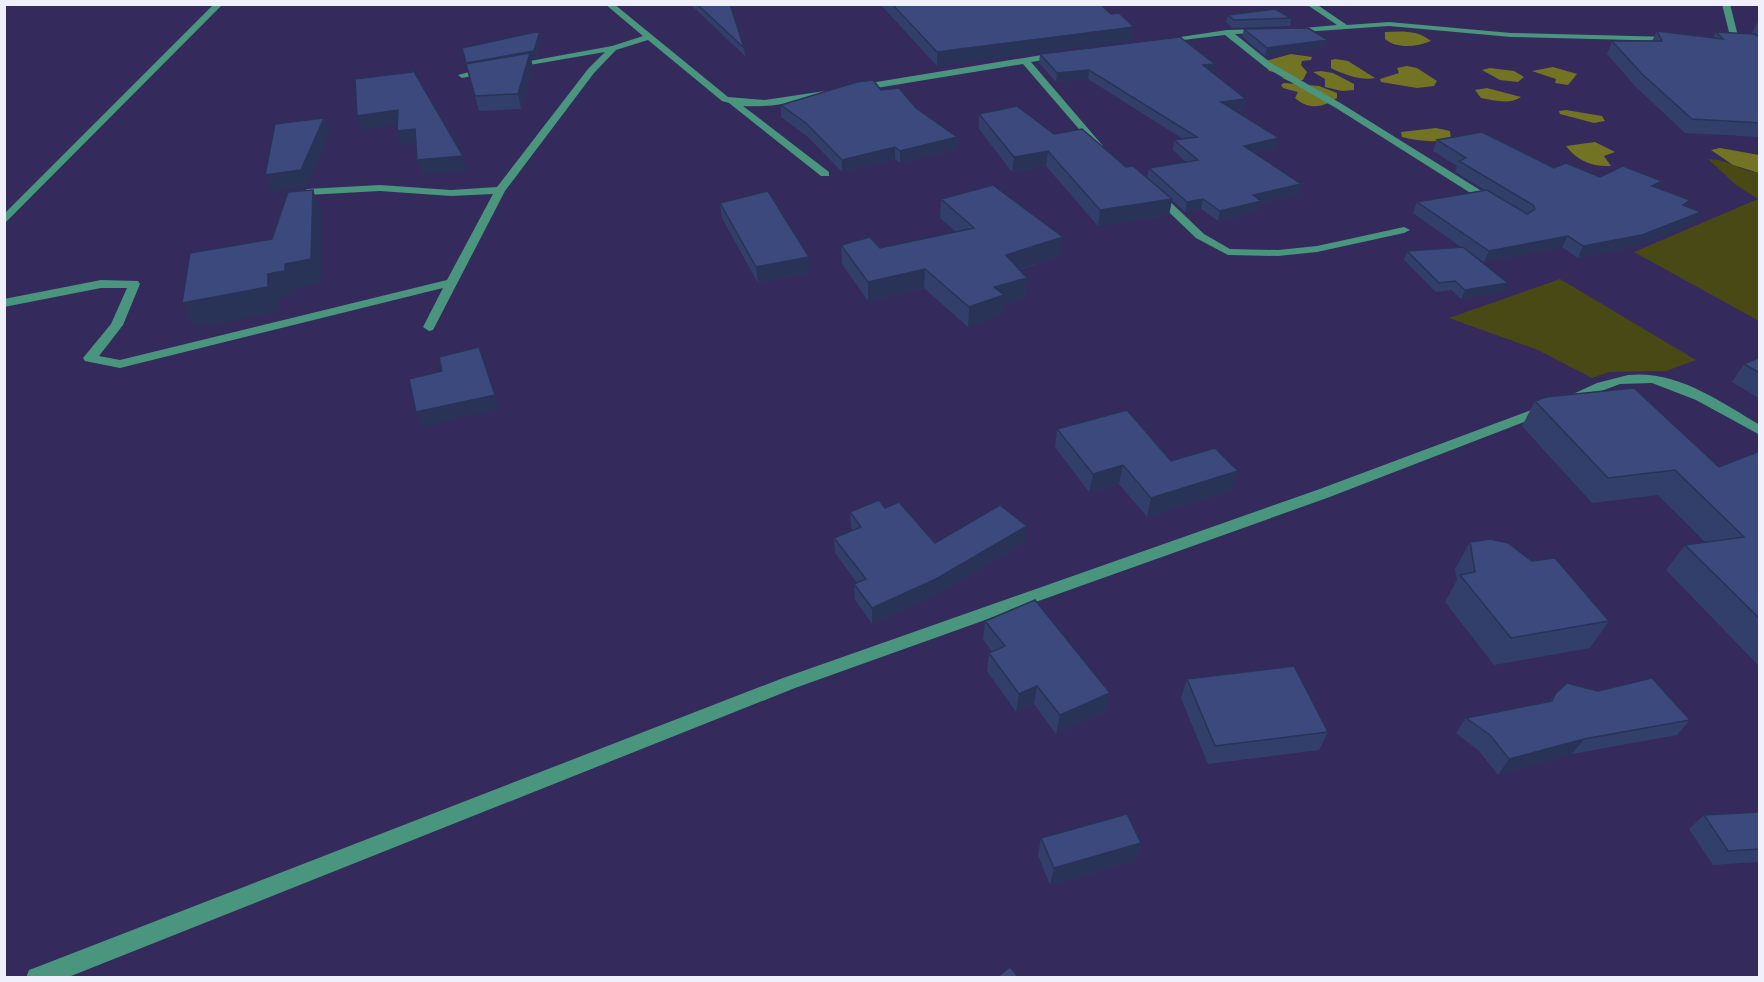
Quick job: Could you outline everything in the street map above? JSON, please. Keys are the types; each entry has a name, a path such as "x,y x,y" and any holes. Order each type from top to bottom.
{"street":[{"path":"4,222 219,4"},
{"path":"609,4 725,99 733,102 825,174"},
{"path":"1310,4 1345,27"},
{"path":"1726,4 1734,38"},
{"path":"1282,31 1389,24 1577,39 1682,39"},
{"path":"1149,42 1227,32 1271,31"},
{"path":"1227,32 1269,65 1339,106 1504,210"},
{"path":"462,75 613,48 649,37"},
{"path":"1724,38 1750,42 1760,49"},
{"path":"429,327 500,190 591,71 613,48"},
{"path":"733,102 767,101 1069,54"},
{"path":"1024,60 1105,154"},
{"path":"307,192 380,188 451,193 500,190"},
{"path":"1149,188 1200,236 1228,252 1278,253 1317,249 1404,230"},
{"path":"4,303 101,284 134,284 117,325 90,358 120,364 450,284"},
{"path":"37,978 789,683 1322,494 1617,382 1639,378 1669,384 1698,396 1760,431"}],"shaded area":[{"path":"1385,32 1415,33 1431,41 1413,46 1401,46 1385,39"},
{"path":"1291,54 1312,57 1311,60 1302,61 1301,65 1307,72 1303,80 1289,81 1282,78 1290,75 1269,71 1262,62"},
{"path":"1331,60 1348,61 1375,78 1358,78 1331,68"},
{"path":"1407,66 1417,68 1437,81 1434,86 1417,88 1381,82 1380,79 1399,73 1397,68"},
{"path":"1553,67 1577,74 1568,85 1555,83 1556,79 1532,71"},
{"path":"1490,68 1514,71 1524,77 1518,82 1500,80 1482,70"},
{"path":"1313,72 1333,73 1354,84 1354,90 1342,91 1325,87 1325,79"},
{"path":"1284,83 1319,86 1337,93 1337,98 1321,106 1310,106 1295,98 1298,92 1283,88 1281,85"},
{"path":"1487,88 1521,97 1512,101 1496,101 1481,98 1475,90"},
{"path":"1566,110 1602,116 1605,121 1594,123 1560,114 1559,111"},
{"path":"1436,128 1450,131 1451,139 1420,140 1402,137 1401,132"},
{"path":"1595,142 1615,152 1604,156 1611,166 1586,162 1575,156 1566,146"},
{"path":"1720,148 1759,155 1759,173 1733,165 1711,150"},
{"path":"1708,159 1759,173 1759,321 1634,252 1758,199 1736,185"},
{"path":"1560,279 1696,360 1666,371 1609,372 1592,378 1538,350 1449,318"}],"building":[{"path":"697,4 730,4 744,48"},
{"path":"892,4 1100,4 1111,14 1119,13 1134,27 937,52"},
{"path":"1275,9 1291,18 1234,20 1228,15"},
{"path":"1308,28 1328,40 1267,48 1244,29"},
{"path":"540,31 534,51 466,63 462,48"},
{"path":"1657,31 1723,39 1716,32 1754,34 1760,37 1760,123 1692,119 1641,73 1612,41 1662,41"},
{"path":"1180,37 1215,64 1203,65 1246,99 1221,102 1279,138 1244,146 1301,184 1253,195 1261,201 1220,211 1203,199 1187,202 1149,168 1198,160 1174,140 1197,137 1089,70 1057,73 1040,54"},
{"path":"530,53 518,94 475,96 466,64"},
{"path":"412,68 463,156 417,160 415,129 397,131 398,110 357,116 355,79 412,72"},
{"path":"873,80 881,90 899,88 916,108 957,137 900,151 895,147 842,160 807,124 781,105 857,82"},
{"path":"1017,106 1054,134 1082,129 1126,167 1133,166 1172,199 1100,210 1048,151 1014,157 979,114"},
{"path":"324,118 301,170 265,175 275,124"},
{"path":"1482,132 1554,168 1566,163 1600,177 1623,166 1662,181 1652,186 1690,200 1683,205 1701,212 1642,235 1583,246 1568,236 1489,251 1417,202 1487,190 1527,214 1535,209 1533,205 1459,161 1466,158 1437,140"},
{"path":"993,185 1063,237 1006,255 1027,278 994,287 1004,295 969,307 925,269 868,282 841,245 870,237 880,248 974,228 941,199"},
{"path":"313,190 311,259 285,264 285,271 268,274 268,287 182,303 190,253 272,239 288,192"},
{"path":"768,191 809,257 756,267 720,203"},
{"path":"1463,247 1508,283 1465,290 1455,281 1439,283 1407,251"},
{"path":"479,347 495,395 416,412 409,379 442,371 439,357"},
{"path":"1760,357 1760,373 1744,364"},
{"path":"1634,388 1719,467 1760,451 1760,619 1685,545 1744,537 1675,470 1608,478 1535,401 1546,397"},
{"path":"1127,410 1171,461 1215,448 1238,471 1151,498 1123,465 1093,474 1057,429"},
{"path":"879,500 885,508 899,502 935,543 1000,505 1027,526 936,579 872,608 854,584 866,579 834,538 861,527 850,512"},
{"path":"1491,539 1508,543 1532,561 1555,558 1609,621 1511,638 1460,575 1475,572 1470,542"},
{"path":"1035,600 1110,693 1060,715 1037,686 1019,694 989,653 1005,646 985,621"},
{"path":"1294,666 1328,732 1215,746 1187,679"},
{"path":"1652,678 1690,720 1584,739 1509,759 1490,735 1466,718 1552,701 1556,693 1567,683 1598,691"},
{"path":"1760,812 1760,849 1728,851 1704,815"},
{"path":"1127,814 1141,843 1054,868 1041,838"},
{"path":"1010,967 1019,978 996,978"}]}
